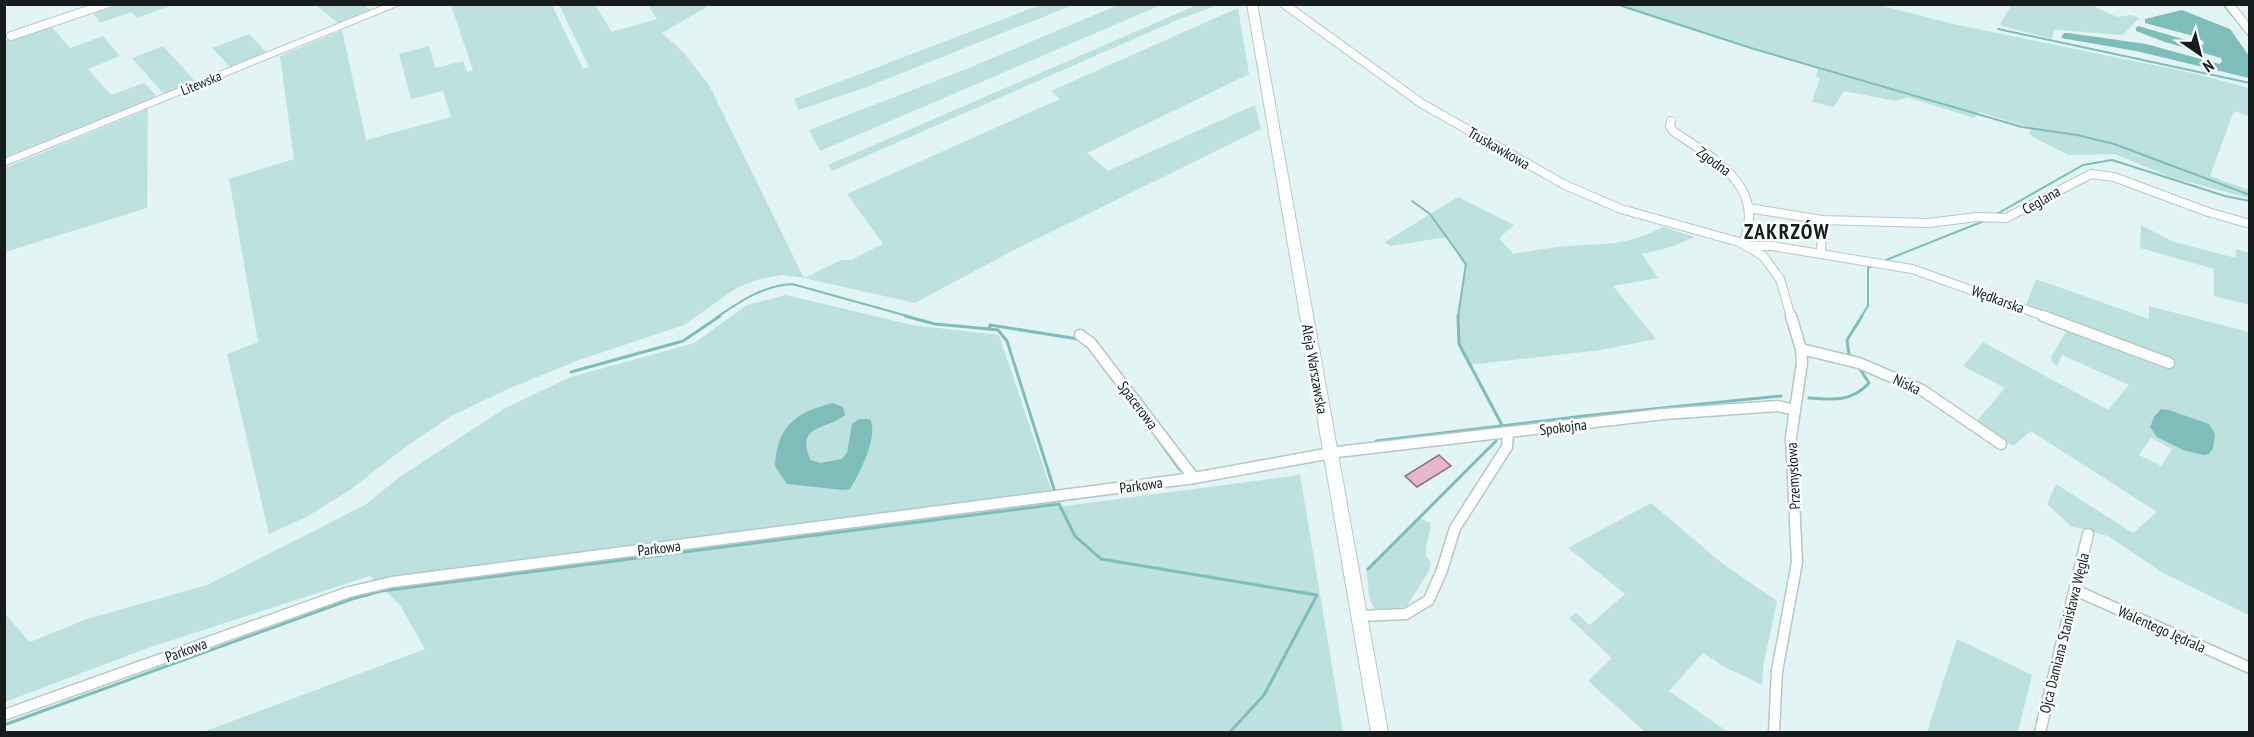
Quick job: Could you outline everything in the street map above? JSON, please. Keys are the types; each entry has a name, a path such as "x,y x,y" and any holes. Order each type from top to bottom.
{"street":[{"path":"11,36 106,4"},
{"name":"Litewska","path":"4,163 397,4"},
{"name":"Aleja Warszawska","path":"1252,4 1380,732"},
{"name":"Truskawkowa","path":"1284,4 1421,103 1565,185 1621,209 1744,244"},
{"path":"2229,4 2250,31"},
{"name":"Zgodna","path":"1671,121 1670,126 1673,131 1738,179 1749,208"},
{"name":"Ceglana","path":"1749,208 1822,220 1928,223 1977,217 2006,218 2091,174 2114,177 2208,212 2250,224"},
{"path":"1744,244 1749,208"},
{"path":"1821,254 1822,220"},
{"name":"Wędkarska","path":"1744,244 1772,246 1899,266 1995,298 2169,363"},
{"name":"Przemysłowa","path":"1744,244 1769,262 1778,273 1801,349 1802,363 1790,460 1797,562 1777,671 1774,732"},
{"name":"Spacerowa","path":"1080,335 1091,343 1194,478"},
{"name":"Niska","path":"1801,349 1859,363 1922,390 2001,444"},
{"name":"Spokojna","path":"1331,454 1664,414 1763,406 1778,406 1795,410"},
{"path":"1360,616 1406,614 1429,600 1442,570 1455,528 1507,447 1508,433"},
{"name":"Parkowa","path":"4,715 371,586 1194,478 1331,454"},
{"name":"Ojca Damiana Stanisława Węgla","path":"2040,732 2088,534"},
{"name":"Walentego Jędrala","path":"2076,590 2250,668"}],"shaded area":[{"path":"2012,4 2091,5 2117,17 2132,15 2139,18 2123,35 2058,30 2054,31 2052,39 2002,26 2000,24"},
{"path":"110,5 173,5 137,18 131,12 100,23 93,13"},
{"path":"316,5 364,5 372,11 339,24"},
{"path":"451,5 552,5 583,69 589,67 559,5 595,5 612,32 657,19 648,5 710,5 662,33 684,53 709,85 804,278 782,275 760,279 738,287 684,325 582,359 510,388 453,415 408,445 350,490 308,516 269,534 227,354 258,342 229,179 294,159 280,56 342,30 366,140 451,117 443,91 411,99 399,54 429,46 436,68 463,61 467,72 473,70"},
{"path":"1040,5 1073,5 864,88 799,110 794,99"},
{"path":"1118,5 1161,5 820,151 809,130 964,70"},
{"path":"1197,5 1218,5 1175,21 832,171 828,165"},
{"path":"1615,5 1879,5 1953,24 2197,74 2249,88 2249,116 2234,111 2210,176 2249,190 2249,198 2170,177 2115,154 2069,155 2033,137 2029,133 2032,128 1979,112 1974,118 1907,97 1896,101 1844,91 1834,107 1812,102 1820,78 1816,76 1818,69"},
{"path":"1238,8 1249,74 1087,153 1108,171 1255,105 1261,129 1012,251 915,303 804,278 841,260 851,260 883,244 847,194 1060,99 1051,91"},
{"path":"2182,10 2230,29 2249,56 2249,78 2136,51 2061,38 2064,33 2068,33 2146,44 2219,64 2222,62 2221,58 2136,31 2138,26 2204,45 2203,41 2193,36 2145,23 2145,19"},
{"path":"50,25 70,48 103,36 120,56 88,69 111,95 144,83 156,95 5,158 4,41"},
{"path":"249,34 267,53 230,67 212,48"},
{"path":"163,46 195,81 165,93 162,92 132,58"},
{"path":"148,109 147,208 5,252 5,168"},
{"path":"1458,197 1514,225 1499,238 1513,254 1555,247 1628,241 1663,227 1695,237 1671,247 1642,254 1658,278 1613,286 1656,339 1601,350 1468,365 1462,353 1457,329 1460,295 1467,270 1447,237 1390,246 1385,242"},
{"path":"2141,225 2174,242 2236,258 2236,249 2249,253 2249,305 2214,296 2214,269 2140,248"},
{"path":"2036,279 2149,319 2149,306 2249,332 2249,615 2163,573 2108,536 2071,526 2047,504 2056,484 2133,533 2157,512 2031,431 2013,446 1975,423 2005,388 1963,366 1983,342 2108,410 2129,385 2062,355 2057,366 2052,362 2051,357 2067,330 2025,307","holes":["2151,438 2172,449 2161,466 2139,455"]},
{"path":"786,295 912,325 999,335 1057,507 1300,475 1343,732 203,732 425,649 400,605 370,576 151,647 5,702 4,613 30,642 87,619 207,585 365,505 401,476 507,407 571,377 694,343 747,305"},
{"path":"833,403 843,407 845,415 810,434 807,448 811,460 820,463 842,459 847,453 852,424 859,419 870,419 872,434 870,444 854,482 850,489 843,490 787,484 775,466 784,431 790,423 808,411"},
{"path":"2161,409 2209,424 2215,434 2213,448 2209,454 2203,455 2183,450 2157,437 2150,427 2154,417"},
{"path":"1651,503 1723,564 1777,601 1763,667 1762,685 1721,665 1703,653 1669,691 1728,732 1645,732 1588,681 1612,658 1569,618 1576,613 1590,625 1625,594 1568,548"},
{"path":"1418,517 1430,523 1426,552 1426,557 1431,562 1429,571 1407,606 1379,612 1370,598 1366,569"},
{"path":"1957,639 2032,675 2018,732 1927,732"}],"building":[{"path":"1439,455 1451,466 1417,487 1405,476"}],"waterway":[{"path":"1616,4 1754,49 2022,127 2077,135 2114,144 2250,195"},
{"path":"2223,4 2250,37"},
{"path":"1998,29 2250,83"},
{"path":"1995,215 2083,165 2112,160 2225,196 2250,201"},
{"path":"1412,201 1430,214 1466,264 1458,317"},
{"path":"1886,260 1984,221"},
{"path":"1861,317 1868,306 1868,268 1872,266"},
{"path":"717,317 761,291 792,284 911,317"},
{"path":"571,372 683,341 720,316"},
{"path":"905,316 935,324 989,329"},
{"path":"1849,355 1847,340 1862,316"},
{"path":"1458,317 1459,344 1502,425"},
{"path":"989,329 990,325 1078,339"},
{"path":"989,329 998,330 1007,341 1054,489"},
{"path":"1809,398 1834,399 1856,394 1869,383 1860,369"},
{"path":"1376,441 1584,416 1781,396"},
{"path":"1155,435 1180,470"},
{"path":"1368,569 1496,441"},
{"path":"4,725 352,599 381,591 1059,504 1075,536 1101,559 1317,595 1264,695 1230,732"}],"district":[{"name":"ZAKRZÓW","path":"1787,231"}]}
